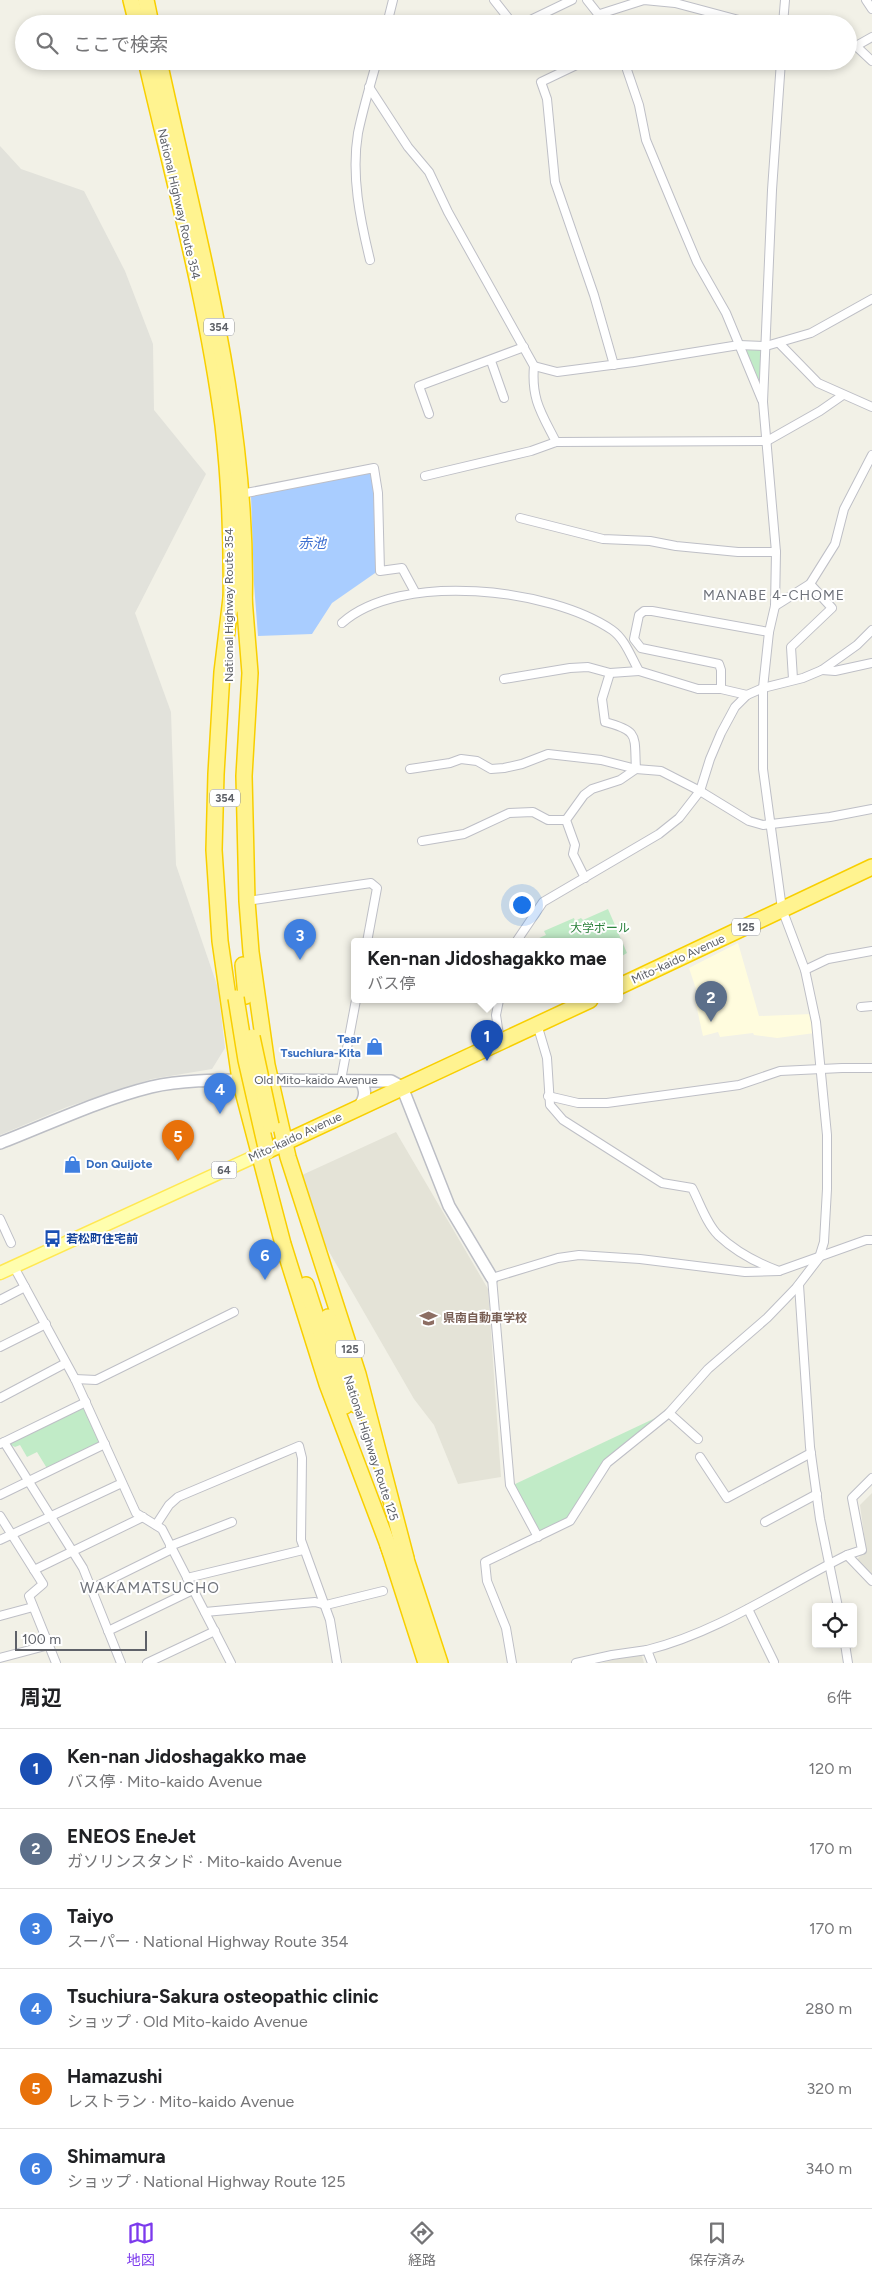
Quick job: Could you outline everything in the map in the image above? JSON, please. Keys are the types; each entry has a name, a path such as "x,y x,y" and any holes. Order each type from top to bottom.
{"highway":[{"path":"131,0 135,15"},
{"path":"146,0 149,15"},
{"name":"National Highway Route 354","path":"148,70 206,322 215,374 223,427 238,598"},
{"name":"National Highway Route 354","path":"161,70 216,310 235,421 241,494 238,598 224,848 228,924 241,997 246,1060 271,1149"},
{"path":"238,598 250,673 244,776 247,902 260,1019 270,1080 271,1149"},
{"path":"238,598 222,672 214,850 220,941 240,1080 271,1149"},
{"name":"Mito-kaido Avenue","path":"623,985 872,867"},
{"name":"Mito-kaido Avenue","path":"271,1149 583,1003"},
{"name":"National Highway Route 125","path":"271,1149 391,1553 426,1663"},
{"name":"125","path":"271,1149 283,1244 326,1384 391,1553"},
{"name":"125","path":"271,1149 312,1235 358,1374 406,1558"},
{"name":"National Highway Route 125","path":"295,1232 440,1663"}],"main road":[{"name":"Mito-kaido Avenue","path":"0,1273 271,1149"}],"street":[{"path":"389,15 393,0"},
{"path":"494,0 506,15"},
{"path":"541,15 572,0"},
{"path":"587,0 600,14 644,0 674,2 721,15"},
{"path":"784,15 785,0"},
{"path":"866,0 872,10"},
{"path":"857,44 872,37"},
{"path":"857,50 872,61"},
{"path":"370,260 358,201 356,164 358,134 374,70"},
{"path":"566,70 541,82 547,99 555,182 594,295 614,365"},
{"path":"627,70 639,106 646,140 697,262 726,313 763,402"},
{"path":"512,1663 506,1628 487,1581 486,1562 570,1521 608,1463 669,1413 708,1368 767,1318 799,1285 819,1258 824,1242 827,1190 827,1135 816,1022 805,970 782,909 763,770 763,688 774,606 776,552 763,402 772,190 780,70"},
{"path":"369,87 408,147 429,172 448,212 524,347 534,366 532,386 538,405 556,442"},
{"path":"534,366 557,372 614,365 739,344 766,346 811,333 872,299"},
{"path":"779,343 818,383 843,395 851,396 872,407"},
{"path":"429,414 419,386 455,371 491,361 524,347"},
{"path":"491,361 504,398"},
{"path":"425,476 530,452 556,442 767,441 820,411 843,395"},
{"path":"774,606 810,584 834,544 844,509 872,455"},
{"path":"241,494 374,468 378,493 380,571 402,568 415,592"},
{"path":"520,518 603,539 650,541 676,546 738,552 776,552"},
{"path":"793,679 791,647 832,608 810,584"},
{"path":"342,623 356,611 415,592 438,590 506,595 567,608 611,629 622,638 639,671"},
{"path":"721,689 722,670 719,664 641,648 634,639 639,615 644,611 652,610 769,632"},
{"path":"519,938 543,902 659,834 679,818 700,791 721,733 735,708 747,695 763,688 803,678 822,670 857,645 872,630"},
{"path":"822,670 835,671 872,662"},
{"path":"504,679 570,668 588,667 610,673 639,671 698,689 721,689 747,695"},
{"path":"610,673 602,699 605,722 627,728 634,736 636,769"},
{"path":"410,769 450,763 461,758 477,761 491,769 504,768 522,764 548,754 601,760 636,769 661,771 700,791 749,821 762,825 830,818 872,808"},
{"path":"566,820 584,795 592,789 620,780 636,769"},
{"path":"422,841 464,834 509,813 533,812 548,820 566,820"},
{"path":"566,820 575,845 573,854 584,878"},
{"path":"247,902 371,883 375,884 377,888 367,938"},
{"path":"805,970 828,959 872,951"},
{"path":"341,1080 355,1003"},
{"path":"498,1003 496,1015 500,1042"},
{"path":"862,1007 872,1006"},
{"path":"537,1024 546,1058 550,1106 563,1120 662,1183 692,1188 702,1210 718,1234 744,1255 779,1271"},
{"path":"548,1096 578,1103 607,1103 738,1086 780,1071 821,1068 872,1068"},
{"name":"Old Mito-kaido Avenue","path":"0,1143 113,1099 150,1087 240,1080 391,1081 402,1087"},
{"path":"359,1107 365,1095 361,1081"},
{"path":"402,1087 449,1206 492,1278 510,1485 538,1537"},
{"path":"0,1219 12,1243"},
{"path":"492,1278 558,1258 579,1255 640,1259 745,1272 779,1271 871,1240"},
{"path":"14,1267 75,1379 136,1513 162,1528 231,1663"},
{"path":"799,1285 811,1454 816,1494 837,1603"},
{"path":"0,1300 25,1287"},
{"path":"75,1379 96,1380 234,1312"},
{"path":"0,1347 46,1324"},
{"path":"0,1398 66,1363"},
{"path":"86,1402 2,1443 29,1481 83,1568 121,1663"},
{"path":"669,1413 698,1439"},
{"path":"0,1495 105,1444"},
{"path":"156,1525 169,1505 178,1497 299,1446 302,1458 300,1528 303,1550 326,1605 338,1663"},
{"path":"700,1458 727,1498 811,1454"},
{"path":"576,1663 647,1650 678,1642 748,1609 847,1555 862,1550 852,1498 872,1478"},
{"path":"0,1540 122,1483"},
{"path":"765,1522 816,1494"},
{"path":"0,1516 43,1584 29,1596 56,1663"},
{"path":"34,1570 143,1518"},
{"path":"91,1589 171,1547 232,1522"},
{"path":"187,1578 303,1550"},
{"path":"847,1555 872,1581"},
{"path":"108,1631 193,1590"},
{"path":"204,1612 315,1602 326,1605 382,1590"},
{"path":"0,1616 33,1607"},
{"path":"748,1609 774,1662"},
{"path":"147,1663 214,1631"},
{"path":"0,1658 48,1645"},
{"path":"846,1648 848,1663"},
{"path":"647,1650 652,1663"}],"shaded area":[{"path":"0,146 21,169 84,191 125,271 153,344 154,410 206,474 135,613 171,712 176,865 218,988 225,1048 212,1069 152,1079 67,1107 0,1135"},
{"path":"738,943 759,1016 812,1014 815,1033 777,1038 754,1035 753,1033 720,1037 718,1032 703,1036 695,1000 699,998 689,968"},
{"name":"県南自動車学校","path":"396,1132 488,1289 501,1477 458,1484 434,1425 414,1399 320,1236 302,1175"},
{"path":"872,1493 872,1580 855,1562 866,1549 860,1505"},
{"path":"641,1653 644,1663 601,1663"}],"green space":[{"path":"742,347 764,348 762,395"},
{"name":"大学ボール","path":"608,909 621,938 539,938 546,935 544,931 574,918 575,921 581,918 583,920"},
{"name":"大学ボール","path":"623,944 627,953 623,955"},
{"path":"84,1404 102,1444 48,1470 37,1452 27,1457 20,1445 15,1447 7,1443"},
{"path":"666,1413 605,1461 568,1519 538,1534 513,1485"}],"water":[{"name":"赤池","path":"373,470 378,571 332,603 312,634 258,636 251,495"}],"place":[{"name":"Taiyo","path":"300,960"},
{"name":"ENEOS EneJet","path":"711,1022"},
{"name":"Tear Tsuchiura-Kita","path":"375,1046"},
{"name":"Ken-nan Jidoshagakko mae","path":"487,1061"},
{"name":"Tsuchiura-Sakura osteopathic clinic","path":"220,1114"},
{"name":"Hamazushi","path":"178,1161"},
{"name":"Don Quijote","path":"72,1164"},
{"name":"若松町住宅前","path":"52,1239"},
{"name":"Shimamura","path":"265,1280"},
{"name":"県南自動車学校","path":"429,1318"}],"district":[{"name":"MANABE 4-CHOME","path":"774,595"},
{"name":"WAKAMATSUCHO","path":"150,1588"}]}
